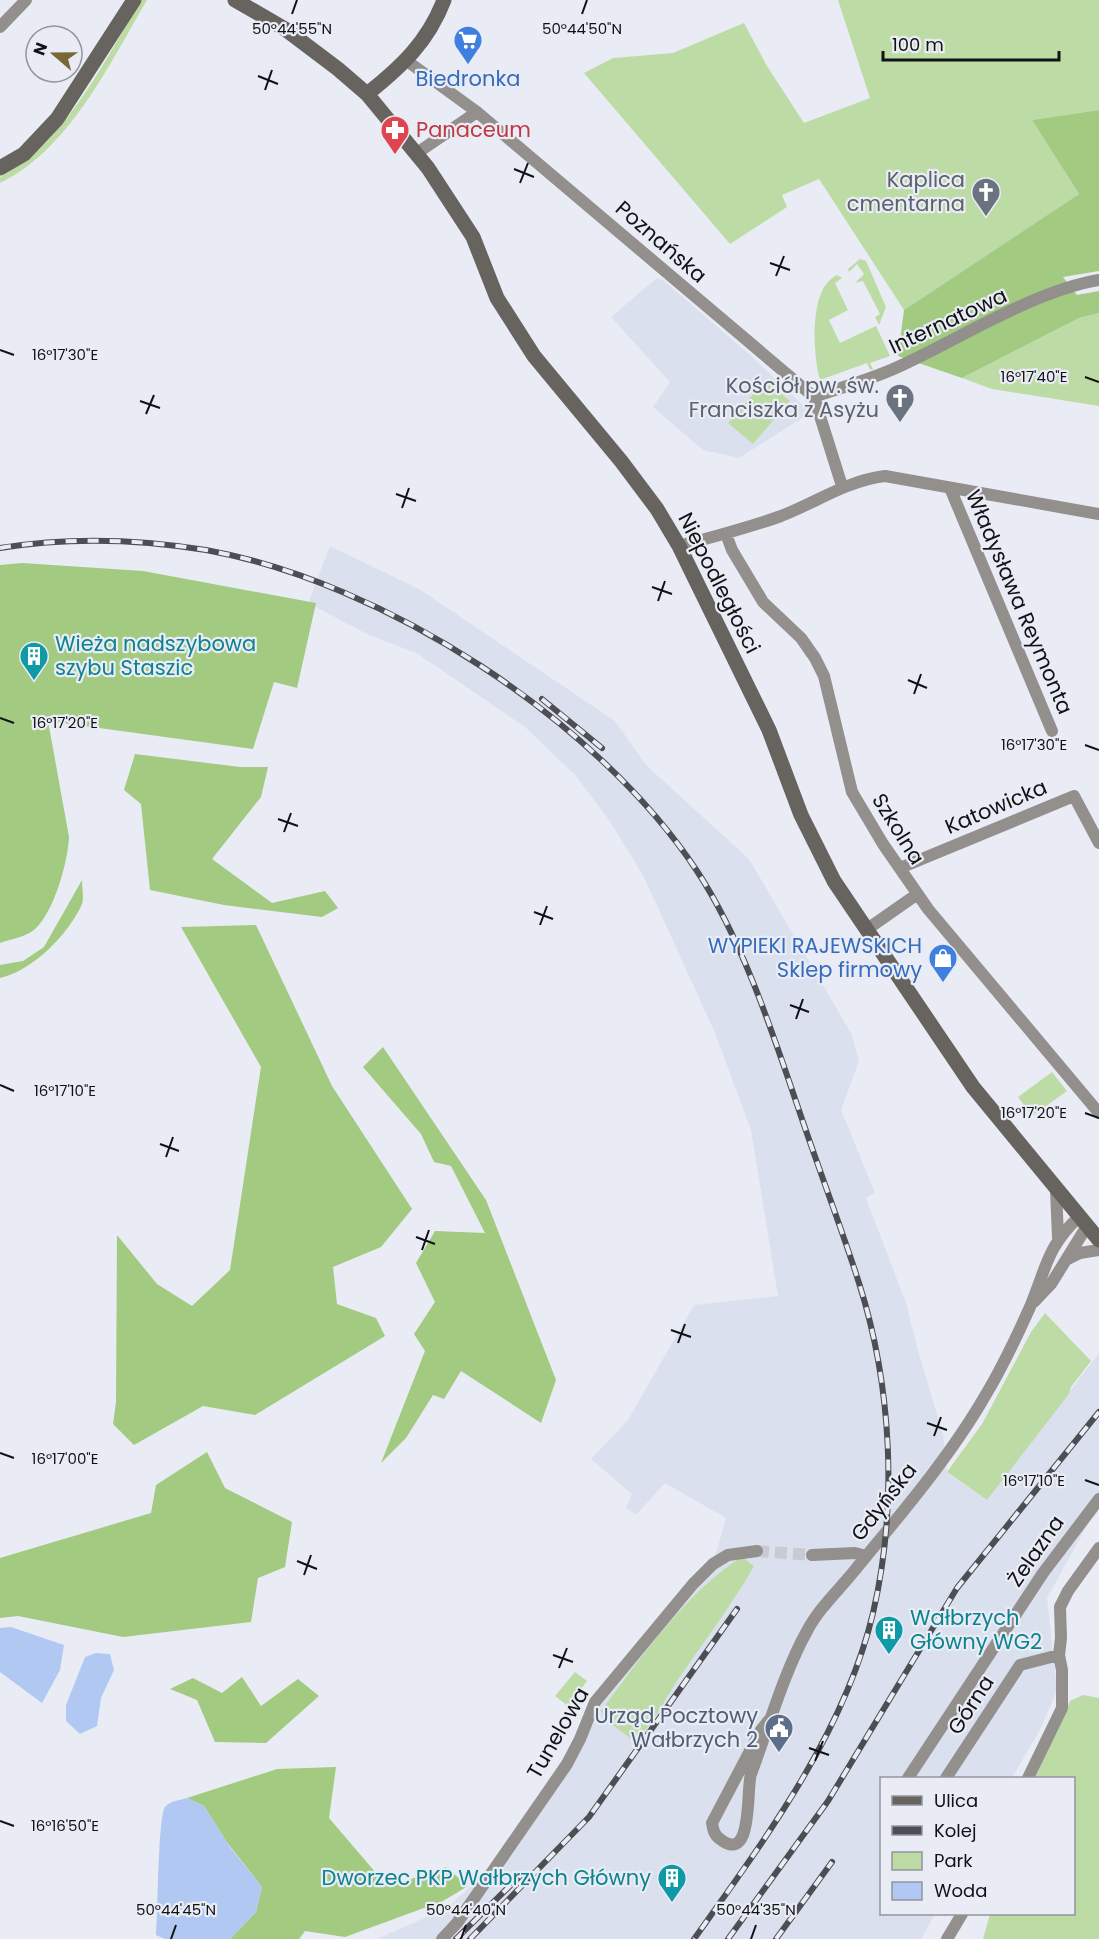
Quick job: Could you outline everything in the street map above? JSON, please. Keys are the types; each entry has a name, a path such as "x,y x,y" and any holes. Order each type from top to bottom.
{"main road":[{"path":"0,168 32,147 57,119 134,0"},
{"name":"Niepodległości","path":"235,0 318,51 366,94 417,153 473,237 497,298 534,356 621,461 657,509 679,546 769,730 819,855 866,930 973,1088 1099,1240"},
{"path":"366,94 407,61 427,35 444,0"}],"street":[{"path":"0,27 26,0"},
{"name":"Poznańska","path":"407,61 477,112 813,397"},
{"path":"417,153 477,112"},
{"name":"Internatowa","path":"813,397 897,367 1018,308 1082,283 1099,280"},
{"path":"813,397 843,486"},
{"path":"679,546 726,534 783,515 843,486 885,476 1099,514"},
{"name":"Władysława Reymonta","path":"950,488 1052,731"},
{"name":"Szkolna","path":"726,534 732,550 763,602 801,638 815,658 824,676 852,792 916,895 1099,1113"},
{"name":"Katowicka","path":"900,868 1074,796 1099,843"},
{"path":"866,930 916,895"},
{"name":"Gdyńska","path":"770,1719 761,1730 712,1823 715,1835 721,1840 734,1843 740,1841 744,1834 747,1823 747,1783 770,1719 807,1631 824,1605 926,1480 985,1396 1029,1307 1058,1237 1056,1190"},
{"name":"Gdyńska","path":"1058,1237 1083,1221"},
{"name":"Gdyńska","path":"1029,1307 1051,1284 1067,1260 1083,1221"},
{"path":"1067,1260 1080,1253 1099,1250"},
{"name":"Żelazna","path":"909,1777 1042,1574 1099,1499"},
{"path":"1029,1777 1062,1708 1062,1670 1059,1655 1060,1607 1068,1591 1099,1548"},
{"name":"Tunelowa","path":"442,1939 458,1923 567,1764 595,1702 606,1688 693,1584 713,1564 728,1555 757,1551"},
{"path":"812,1555 855,1553 866,1556"},
{"name":"Górna","path":"947,1777 1020,1665 1059,1655"},
{"path":"947,1939 961,1915"}],"shaded area":[{"path":"657,278 663,280 750,355 807,409 807,415 739,458 703,450 653,407 670,382 611,317"},
{"path":"330,546 419,589 615,721 647,766 749,859 851,1033 859,1061 841,1110 875,1193 866,1198 906,1303 943,1434 947,1473 987,1500 1099,1353 1099,1504 1047,1598 1057,1690 1041,1728 1013,1777 880,1777 880,1915 934,1915 921,1939 377,1939 447,1908 486,1872 595,1721 600,1704 702,1582 717,1550 726,1518 665,1483 636,1515 626,1508 632,1494 591,1459 628,1420 694,1305 778,1296 751,1130 715,1033 644,877 607,817 575,775 525,727 418,654 365,633 308,603"}],"green space":[{"path":"142,0 147,0 86,103 47,149 25,168 0,183 0,177 45,143 82,98"},
{"path":"838,0 1099,0 1099,110 1032,120 1079,194 904,310 819,179 782,195 787,207 730,244 584,73 613,58 673,53 744,23 767,66 804,123 870,98"},
{"path":"1099,110 1099,271 1063,277 1077,295 1099,291 1099,313 1079,318 962,378 898,356 904,310 1079,194 1032,120"},
{"path":"860,259 866,261 886,307 879,325 875,317 880,314 863,281 855,283 864,274 857,264 849,272 848,269"},
{"path":"837,275 842,278 835,283 848,310 829,320 840,343 876,326 890,356 870,363 873,369 870,370 867,363 820,380 815,339 817,307 821,293 828,282"},
{"path":"1099,313 1099,406 992,389 962,378 1079,318"},
{"path":"765,380 790,401 753,444 728,423"},
{"path":"22,563 143,571 316,603 297,688 274,682 253,749 48,721 69,837 66,860 54,899 42,921 27,934 0,943 0,565"},
{"path":"135,754 240,767 268,767 261,797 212,859 272,903 325,891 338,908 322,917 224,905 150,890 141,804 124,790"},
{"path":"82,880 82,904 59,939 24,968 0,978 0,965 23,961 44,947"},
{"path":"256,925 332,1086 412,1209 381,1247 333,1267 337,1304 376,1318 385,1336 255,1415 203,1406 134,1445 113,1424 116,1402 117,1235 157,1284 192,1306 230,1270 261,1067 181,927"},
{"path":"383,1047 486,1200 556,1380 541,1423 461,1371 444,1399 433,1395 406,1438 381,1463 425,1351 414,1334 435,1302 416,1263 435,1231 485,1233 451,1166 434,1162 421,1134 363,1067"},
{"path":"1052,1072 1067,1091 1032,1116 1018,1097"},
{"path":"1045,1313 1091,1361 1071,1387 1069,1394 987,1500 947,1472 982,1424 1031,1332"},
{"path":"207,1452 225,1488 292,1522 285,1567 258,1578 251,1622 123,1637 18,1616 0,1618 0,1558 151,1513 156,1485"},
{"path":"742,1557 754,1566 746,1580 654,1719 634,1741 607,1721 601,1711 648,1649 684,1607 722,1571"},
{"path":"575,1672 587,1681 568,1706 555,1696"},
{"path":"242,1677 261,1706 298,1679 319,1696 266,1743 215,1742 197,1700 170,1689 193,1678 222,1693"},
{"path":"1083,1695 1099,1698 1099,1939 983,1939 990,1915 1075,1915 1075,1777 1035,1777 1070,1701"},
{"path":"336,1767 329,1818 388,1887 446,1867 468,1886 443,1901 345,1937 305,1931 299,1939 230,1939 256,1912 262,1887 226,1841 204,1806 187,1798 277,1769"}],"water":[{"path":"11,1627 64,1645 60,1670 42,1703 0,1672 0,1628"},
{"path":"96,1653 110,1654 114,1670 101,1698 97,1726 80,1734 66,1721 66,1705 85,1657"},
{"path":"187,1798 204,1806 230,1847 262,1887 256,1912 230,1939 165,1939 156,1935 163,1814 167,1805"}],"tunnel":[{"path":"757,1551 812,1555"}],"railway":[{"path":"0,548 51,542 103,541 206,550 274,567 344,592 413,626 481,666 545,712 603,762 654,815 697,871 717,904 765,1013 859,1283 879,1363 885,1405 888,1489 886,1531 873,1613 860,1657 843,1700 823,1743 799,1784 748,1863 694,1939"},
{"path":"542,699 602,748"},
{"path":"728,1939 828,1801 957,1588 1099,1412"},
{"path":"470,1939 589,1817 737,1609"},
{"path":"776,1939 832,1862"},
{"path":"456,1939 521,1875"}],"place":[{"name":"Biedronka","path":"468,66"},
{"name":"Panaceum","path":"395,156"},
{"name":"Kaplica cmentarna","path":"986,218"},
{"name":"Kościół pw. św. Franciszka z Asyżu","path":"900,424"},
{"name":"Wieża nadszybowa szybu Staszic","path":"34,682"},
{"name":"WYPIEKI RAJEWSKICH Sklep firmowy","path":"943,984"},
{"name":"Wałbrzych Główny WG2","path":"889,1656"},
{"name":"Urząd Pocztowy Wałbrzych 2","path":"779,1754"},
{"name":"Dworzec PKP Wałbrzych Główny","path":"672,1904"}]}
